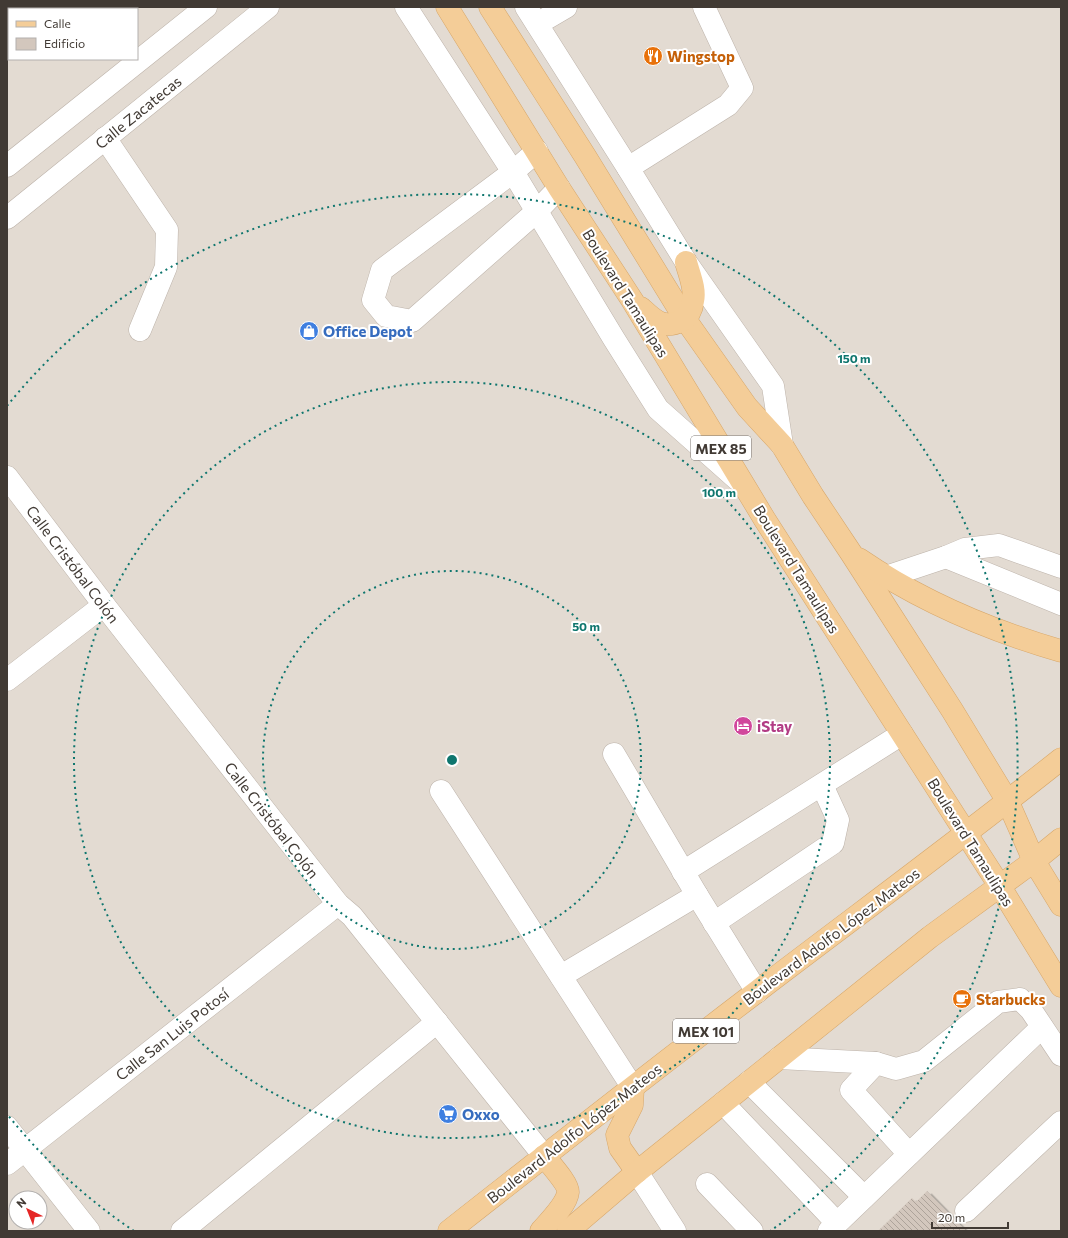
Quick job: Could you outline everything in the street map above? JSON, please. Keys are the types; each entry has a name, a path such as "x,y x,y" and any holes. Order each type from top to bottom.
{"main road":[{"name":"Boulevard Tamaulipas","path":"447,7 559,188 632,300 743,484 999,885 1061,986"},
{"name":"MEX 85","path":"490,7 581,150 685,320 746,407 782,445 813,496 952,710 1008,802 1034,861"},
{"path":"632,300 653,319 663,324 673,325 685,320 694,301 693,288 686,262"},
{"path":"851,553 886,577 937,604 992,627 1061,651"},
{"name":"Boulevard Adolfo López Mateos","path":"449,1231 757,992 1008,802 1061,759"},
{"path":"568,1231 637,1172 930,937 999,885 1034,861 1061,839"},
{"path":"1034,861 1061,878"},
{"path":"1034,861 1061,905"},
{"path":"633,1088 632,1105 617,1135 620,1148 637,1172"},
{"path":"542,1231 565,1201 568,1191 565,1184 544,1156"}],"street":[{"path":"7,166 206,7"},
{"name":"Calle Zacatecas","path":"7,218 268,7"},
{"path":"406,7 513,172 536,212 658,409 743,484"},
{"path":"566,7 531,16 686,262 773,386 782,445"},
{"path":"628,168 728,105 742,88 704,7"},
{"path":"105,138 167,230 166,267 140,330"},
{"path":"537,151 513,172 382,270 374,300 386,316 412,321 536,212 559,188"},
{"name":"Calle Cristóbal Colón","path":"7,477 104,605 338,904 352,916 544,1156"},
{"path":"886,577 946,558 965,549 999,545 1061,567"},
{"path":"946,558 1061,604"},
{"path":"7,680 104,605"},
{"path":"683,872 902,734"},
{"path":"614,754 683,872 757,992"},
{"path":"714,923 833,842 838,820 822,785"},
{"path":"441,791 633,1088"},
{"path":"561,976 697,895"},
{"name":"Calle San Luis Potosí","path":"7,1164 338,904"},
{"path":"779,1058 876,1063 896,1069 924,1061 998,1002 1020,999 1031,1010 1061,1055"},
{"path":"182,1231 437,1022"},
{"path":"724,1103 833,1227 1042,1027"},
{"path":"876,1063 851,1090 909,1154"},
{"path":"749,1082 864,1197"},
{"path":"966,1211 1061,1122"},
{"path":"7,1127 89,1231"},
{"path":"637,1172 675,1231"},
{"path":"707,1184 752,1231"}],"shaded area":[{"path":"7,7 1061,7 1061,1231 7,1231"}],"building":[{"path":"927,1191 966,1231 878,1231 912,1198 916,1202"}],"place":[{"name":"Wingstop","path":"653,56"},
{"name":"Office Depot","path":"309,331"},
{"name":"iStay","path":"743,726"},
{"name":"Starbucks","path":"962,999"},
{"name":"Oxxo","path":"448,1114"}]}
